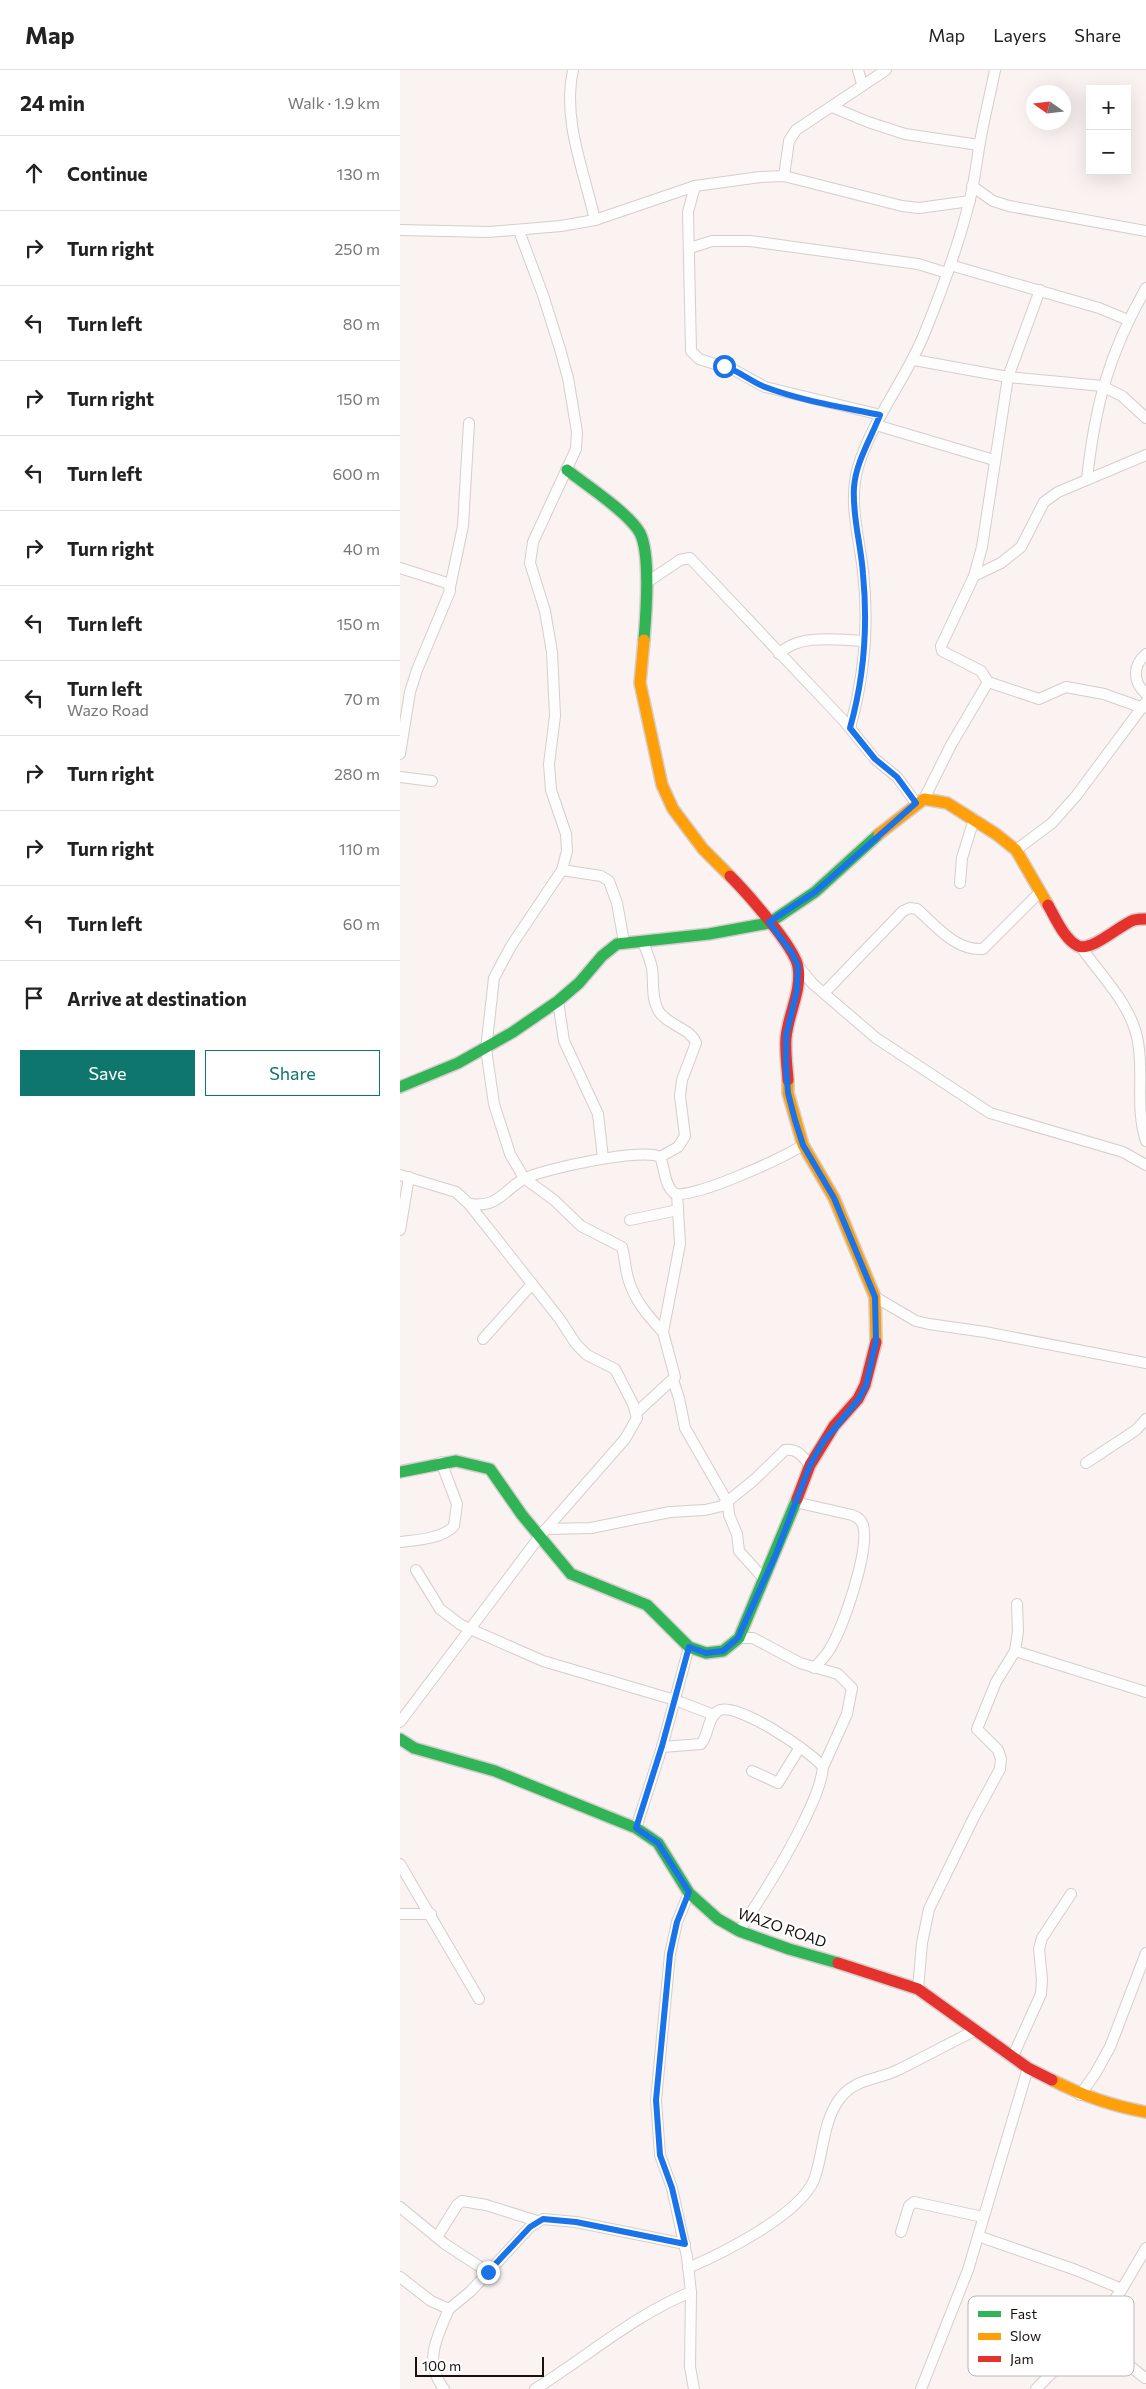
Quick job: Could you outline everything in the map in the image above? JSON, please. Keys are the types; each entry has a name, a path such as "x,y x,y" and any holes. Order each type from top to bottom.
{"street":[{"path":"573,70 569,90 571,124 595,220"},
{"path":"858,70 862,84"},
{"path":"784,176 789,141 796,130 832,107 862,84 886,70"},
{"path":"850,728 860,683 865,641 863,572 854,508 854,486 859,466 878,420 899,382 914,360 949,269 970,201 979,145 995,70"},
{"path":"832,107 868,122 905,134 979,145"},
{"path":"400,230 519,231 595,220 695,186 731,179 784,176 902,206 919,208 970,201"},
{"path":"695,186 688,203 690,248 689,339 691,350 699,359 734,370 751,381 787,394 878,420 994,460"},
{"path":"972,186 993,200 1009,206 1146,231"},
{"path":"519,231 553,325 576,415 576,449 534,542 530,563 544,611 552,652 555,716 549,764 551,790 566,834 567,851 562,870 511,946 494,978 486,1049 494,1104 510,1154 524,1178 554,1200 581,1226 622,1247 634,1294 647,1316 663,1332 676,1372 673,1380 636,1413"},
{"path":"690,248 712,241 750,240 949,269 1040,290 1114,312 1128,320"},
{"path":"1087,479 1102,386 1128,320 1146,288"},
{"path":"1016,850 1052,823 1070,803 1144,705 1088,690 1066,687 1039,699 988,682 981,671 942,650 940,646 974,576 982,547 1008,378 1040,290"},
{"path":"914,360 1008,378 1102,386 1122,396 1146,418"},
{"path":"400,754 413,684 450,596 463,526 469,423"},
{"path":"974,576 1006,560 1021,547 1044,502 1058,492 1146,455"},
{"path":"567,470 627,518 639,532 645,546 646,619 640,683 662,785 673,809 688,832 751,897 792,953 798,966 824,993 876,1038 990,1113 1123,1152 1146,1165"},
{"path":"646,583 680,560 690,558 850,728 875,759 897,777 920,801"},
{"path":"400,568 433,577 448,584 450,588"},
{"path":"779,654 786,647 806,641 865,641"},
{"path":"1146,654 1138,662 1135,679 1139,688 1146,694"},
{"path":"400,1087 486,1049 558,1001 587,976 610,948 624,942 643,942 709,934 769,922 815,892 920,801 988,682"},
{"path":"400,777 432,781"},
{"path":"920,801 934,799 947,803 974,819 1016,850 1039,893 1062,929 1081,947 1121,1000 1138,1040 1143,1061 1139,1113 1146,1141"},
{"path":"960,883 962,858 974,819"},
{"path":"562,870 601,876 609,880 617,903 624,942"},
{"path":"824,993 903,911 910,908 917,910 957,943 973,950 983,949 1039,893"},
{"path":"1081,947 1093,944 1134,920 1146,919"},
{"path":"469,1204 479,1205 498,1199 524,1178 562,1166 579,1165 603,1158 652,1154 660,1157 678,1147 685,1136 680,1096 682,1080 696,1043 691,1036 667,1021 658,1010 653,994 652,967 643,942"},
{"path":"400,1472 441,1462 467,1462 490,1469 522,1515 543,1533 571,1574 647,1605 689,1647 706,1653 723,1651 738,1638 775,1556 810,1465 829,1434 858,1400 866,1385 876,1341 875,1297 834,1198 803,1145 788,1093 786,1036 797,990 798,966"},
{"path":"558,1001 564,1041 598,1114 603,1158"},
{"path":"677,1194 708,1189 791,1154 803,1145"},
{"path":"660,1157 666,1181 677,1194 680,1244 663,1332"},
{"path":"400,1230 405,1176 456,1192 469,1204 587,1355 615,1369 636,1413 633,1429 543,1533 400,1722"},
{"path":"630,1220 678,1210"},
{"path":"483,1339 532,1284"},
{"path":"875,1297 905,1315 923,1323 985,1332 1146,1363"},
{"path":"673,1380 685,1428 727,1508 738,1534 739,1551 764,1579"},
{"path":"1086,1463 1136,1430 1146,1419"},
{"path":"543,1533 591,1528 670,1512 727,1508 785,1450 791,1449 798,1452 810,1465"},
{"path":"400,1542 445,1533 454,1526 456,1504 441,1462"},
{"path":"795,1502 852,1515 860,1518 863,1525 864,1537 855,1587 843,1623 828,1652 814,1668"},
{"path":"416,1570 440,1609 449,1617 471,1629 543,1661 675,1700 714,1715"},
{"path":"918,1989 922,1943 930,1909 1000,1768 1001,1759 998,1750 977,1729 996,1682 1015,1650 1018,1631 1017,1604"},
{"path":"745,1624 753,1638"},
{"path":"738,1638 753,1638 800,1663 841,1675 852,1691 847,1714 824,1767 813,1802 771,1883 739,1930"},
{"path":"636,1828 662,1746 689,1647"},
{"path":"1015,1650 1146,1692"},
{"path":"662,1746 701,1744 707,1737 714,1715 719,1710 725,1710 749,1716 817,1758 824,1767"},
{"name":"WAZO ROAD","path":"400,1739 414,1748 495,1771 636,1828 658,1843 689,1892 713,1916 739,1930 789,1949 872,1972 918,1989 1028,2068 1080,2095 1113,2106 1146,2112"},
{"path":"752,1771 778,1783 800,1747"},
{"path":"400,1864 431,1914 479,1999"},
{"path":"689,1892 677,1922 670,1954 656,2100 660,2155 672,2188 685,2244 691,2292 690,2346 694,2389"},
{"path":"1013,2056 1041,1994 1042,1980 1039,1949 1042,1938 1048,1926 1071,1894"},
{"path":"400,1914 431,1914"},
{"path":"1080,2095 1095,2074 1110,2047 1146,1953"},
{"path":"688,2268 762,2229 806,2194 813,2181 820,2160 823,2138 834,2108 850,2089 861,2081 896,2071 976,2030"},
{"path":"921,2389 968,2270 1028,2068"},
{"path":"437,2237 457,2205 462,2201 486,2205 537,2221 554,2219 576,2222 685,2244"},
{"path":"901,2232 909,2206 914,2202 983,2217"},
{"path":"400,2207 437,2237 488,2272"},
{"path":"444,2389 435,2376 432,2364 433,2346 449,2309 537,2221"},
{"path":"978,2236 1076,2270 1122,2289"},
{"path":"1117,2296 1146,2248"},
{"path":"400,2277 431,2301 449,2309"},
{"path":"535,2389 623,2328 669,2301 691,2292"},
{"path":"1134,2369 1145,2378"},
{"path":"1036,2389 1049,2376"}],"traffic: fast":[{"path":"567,470 617,508 640,533 646,555 647,570 644,640"},
{"path":"400,1087 458,1063 513,1032 558,1001 579,983 602,956 617,944 709,934 769,923 815,892 879,834"},
{"path":"400,1472 456,1461 490,1469 522,1515 571,1574 647,1605 689,1647 706,1653 723,1651 739,1638 797,1499"},
{"path":"400,1739 414,1748 495,1771 636,1828 658,1843 689,1893 718,1919 739,1931 789,1949 838,1963"}],"traffic: slow":[{"path":"644,640 640,683 662,785 673,809 703,849 730,876"},
{"path":"879,834 924,799 947,803 996,834 1016,850 1048,905"},
{"path":"788,1080 788,1093 803,1145 834,1198 875,1297 876,1342"},
{"path":"1052,2080 1098,2100 1146,2112"}],"traffic: jam":[{"path":"730,876 779,933 795,958 798,967 798,985 786,1038 788,1080"},
{"path":"1048,905 1068,938 1078,946 1084,947 1106,937 1128,923 1146,919"},
{"path":"797,1499 810,1465 834,1426 858,1399 865,1385 876,1342"},
{"path":"838,1963 918,1989 1028,2068 1052,2080"}],"route":[{"path":"488,2272 530,2227 543,2219 576,2222 637,2236 685,2244 672,2188 660,2155 656,2100 670,1954 677,1922 689,1892 658,1843 636,1828 662,1746 689,1647 706,1653 723,1651 738,1638 775,1556 810,1465 834,1426 858,1400 866,1385 876,1341 877,1316 875,1297 844,1219 826,1182 803,1145 788,1093 786,1036 797,990 798,966 792,953 769,922 815,892 843,865 916,803 897,777 875,759 850,728 855,710 865,641 863,572 854,508 854,486 859,466 880,415 787,394 751,381 724,366"}]}
